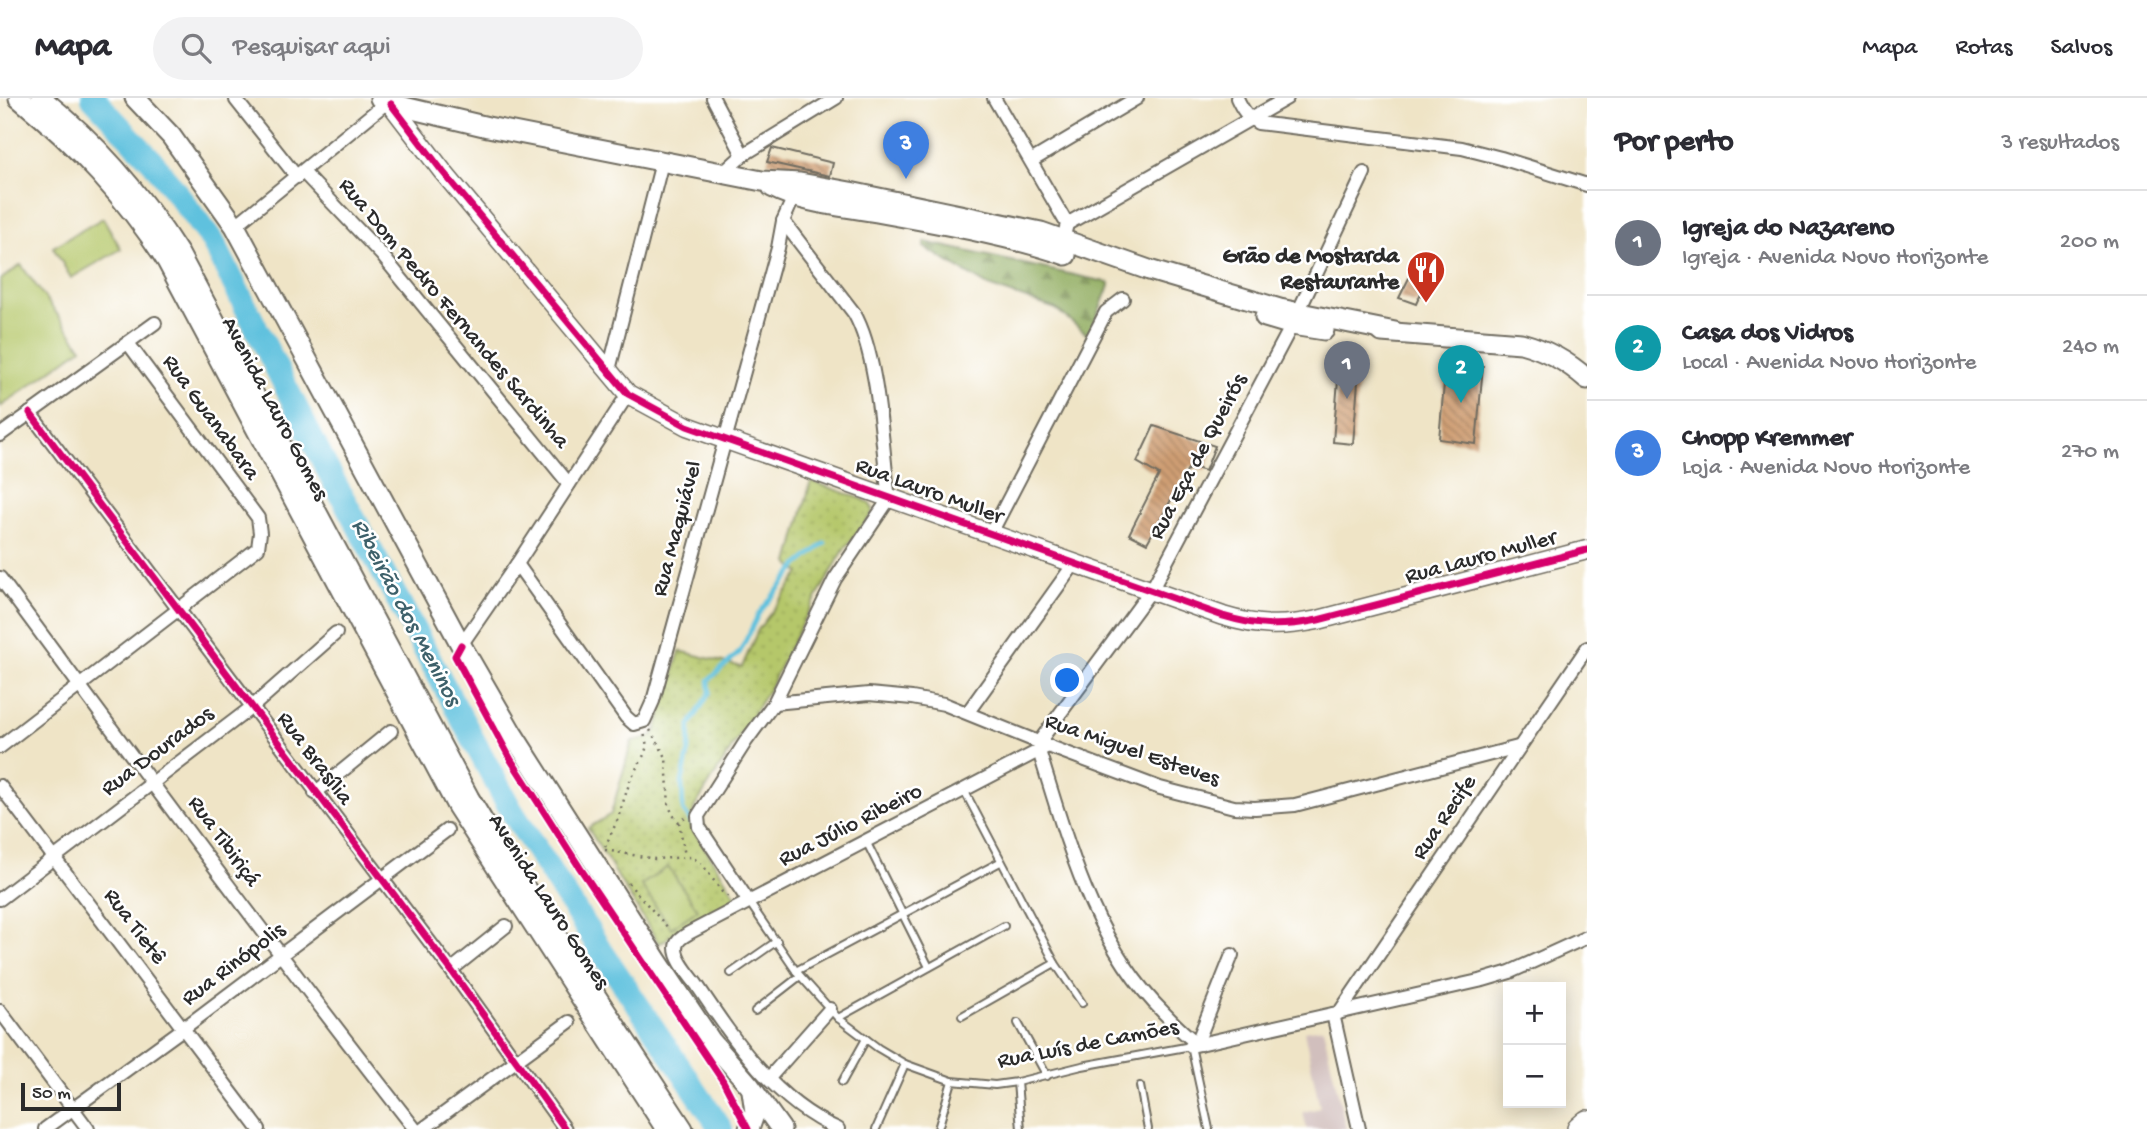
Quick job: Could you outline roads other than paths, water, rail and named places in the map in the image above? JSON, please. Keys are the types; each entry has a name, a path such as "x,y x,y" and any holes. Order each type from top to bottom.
{"highway":[{"path":"1579,1129 1587,1122"}],"main road":[{"name":"Avenida Lauro Gomes","path":"19,98 72,143 102,173 161,252 193,307 374,654 457,806 666,1129"},
{"name":"Avenida Lauro Gomes","path":"41,98 84,135 114,166 179,254 469,799 684,1129"},
{"path":"135,98 171,136 235,226 461,645 512,733 711,1041 750,1086 781,1129"},
{"path":"387,100 488,128 762,181 1030,244 1133,278 1294,319 1395,332 1521,343 1543,349 1587,379"},
{"path":"797,190 1041,232 1065,233 1162,274 1294,319"},
{"path":"749,1129 755,1112 750,1086"}],"street":[{"path":"713,98 743,155"},
{"path":"994,98 1031,161 1065,233 1287,98"},
{"path":"1031,161 1137,98"},
{"path":"1237,98 1250,119 1270,125 1483,152 1587,186"},
{"name":"Rua Dom Pedro Fernandes Sardinha","path":"236,100 300,175 381,254 569,484"},
{"path":"235,226 300,175 387,100"},
{"name":"Rua Lauro Muller","path":"387,100 443,172 628,394 687,426 1245,623 1293,625 1587,550"},
{"path":"723,173 743,155 829,100"},
{"path":"609,370 662,162"},
{"name":"Rua Eça de Queirós","path":"1042,746 1152,589 1294,319 1364,173"},
{"name":"Rua Maquiável","path":"517,564 631,723 643,722 653,701 778,248 783,221 797,190"},
{"path":"774,703 835,579 889,499 873,370 862,326 783,221"},
{"path":"990,535 1106,312 1123,299"},
{"path":"0,435 155,323"},
{"name":"Rua Guanabara","path":"128,343 258,518 258,548 178,611"},
{"path":"461,645 628,394"},
{"name":"Rua Brasília","path":"30,413 451,970 565,1129"},
{"path":"968,712 1074,564"},
{"name":"Rua Tibiriçá","path":"0,578 281,957 415,1129"},
{"path":"0,747 178,611"},
{"name":"Rua Dourados","path":"0,900 252,707 336,633"},
{"name":"Rua Recife","path":"1336,1014 1587,648"},
{"name":"Rua Miguel Esteves","path":"774,703 869,694 944,704 968,712 1042,746 1160,788 1213,802 1255,808 1295,805 1518,747"},
{"name":"Rua Luís de Camões","path":"746,903 697,824 702,810 774,703"},
{"path":"315,793 391,731"},
{"path":"1042,746 1082,883 1106,935 1151,999 1196,1044 1232,955"},
{"name":"Rua Júlio Ribeiro","path":"769,1078 737,1043 683,965 677,956 678,943 746,903 964,790 1042,746"},
{"name":"Rua Tietê","path":"0,786 259,1129"},
{"name":"Rua Rinópolis","path":"45,1129 281,957 447,830"},
{"path":"451,970 506,926"},
{"name":"Rua Luís de Camões","path":"1196,1044 1497,976 1587,937"},
{"path":"0,1012 88,1129"},
{"path":"834,1013 769,1078 785,1094 838,1129"},
{"path":"1336,1014 1359,1129"},
{"path":"423,1129 569,1022"}],"lane":[{"path":"964,790 1055,963 1082,1003"},
{"path":"866,841 929,967"},
{"path":"755,1011 798,974 1000,862"},
{"name":"Rua Luís de Camões","path":"746,903 777,941 798,974 834,1013 866,1040 905,1064 952,1081 995,1085 1017,1083 1082,1066 1196,1044"},
{"path":"834,1013 929,967 1004,926"},
{"path":"731,973 777,941"},
{"path":"961,1016 1055,963"},
{"path":"1018,1023 1047,1076"},
{"path":"842,1082 866,1040"},
{"path":"1196,1044 1209,1129"},
{"path":"876,1129 905,1064"},
{"path":"938,1129 952,1081"},
{"path":"1017,1083 1021,1129"},
{"path":"1140,1086 1148,1129"}],"waterway":[{"name":"Ribeirão dos Meninos","path":"93,98 154,163 213,242 323,461 511,810 598,946 721,1129"},
{"path":"692,823 683,810 682,782 689,750 690,725 710,692 709,680 740,652 759,613 798,565 825,543"}],"place":[{"name":"Chopp Kremmer","path":"906,179"},
{"name":"Grão de Mostarda Restaurante","path":"1426,304"},
{"name":"Igreja do Nazareno","path":"1347,399"},
{"name":"Casa dos Vidros","path":"1461,403"}]}
